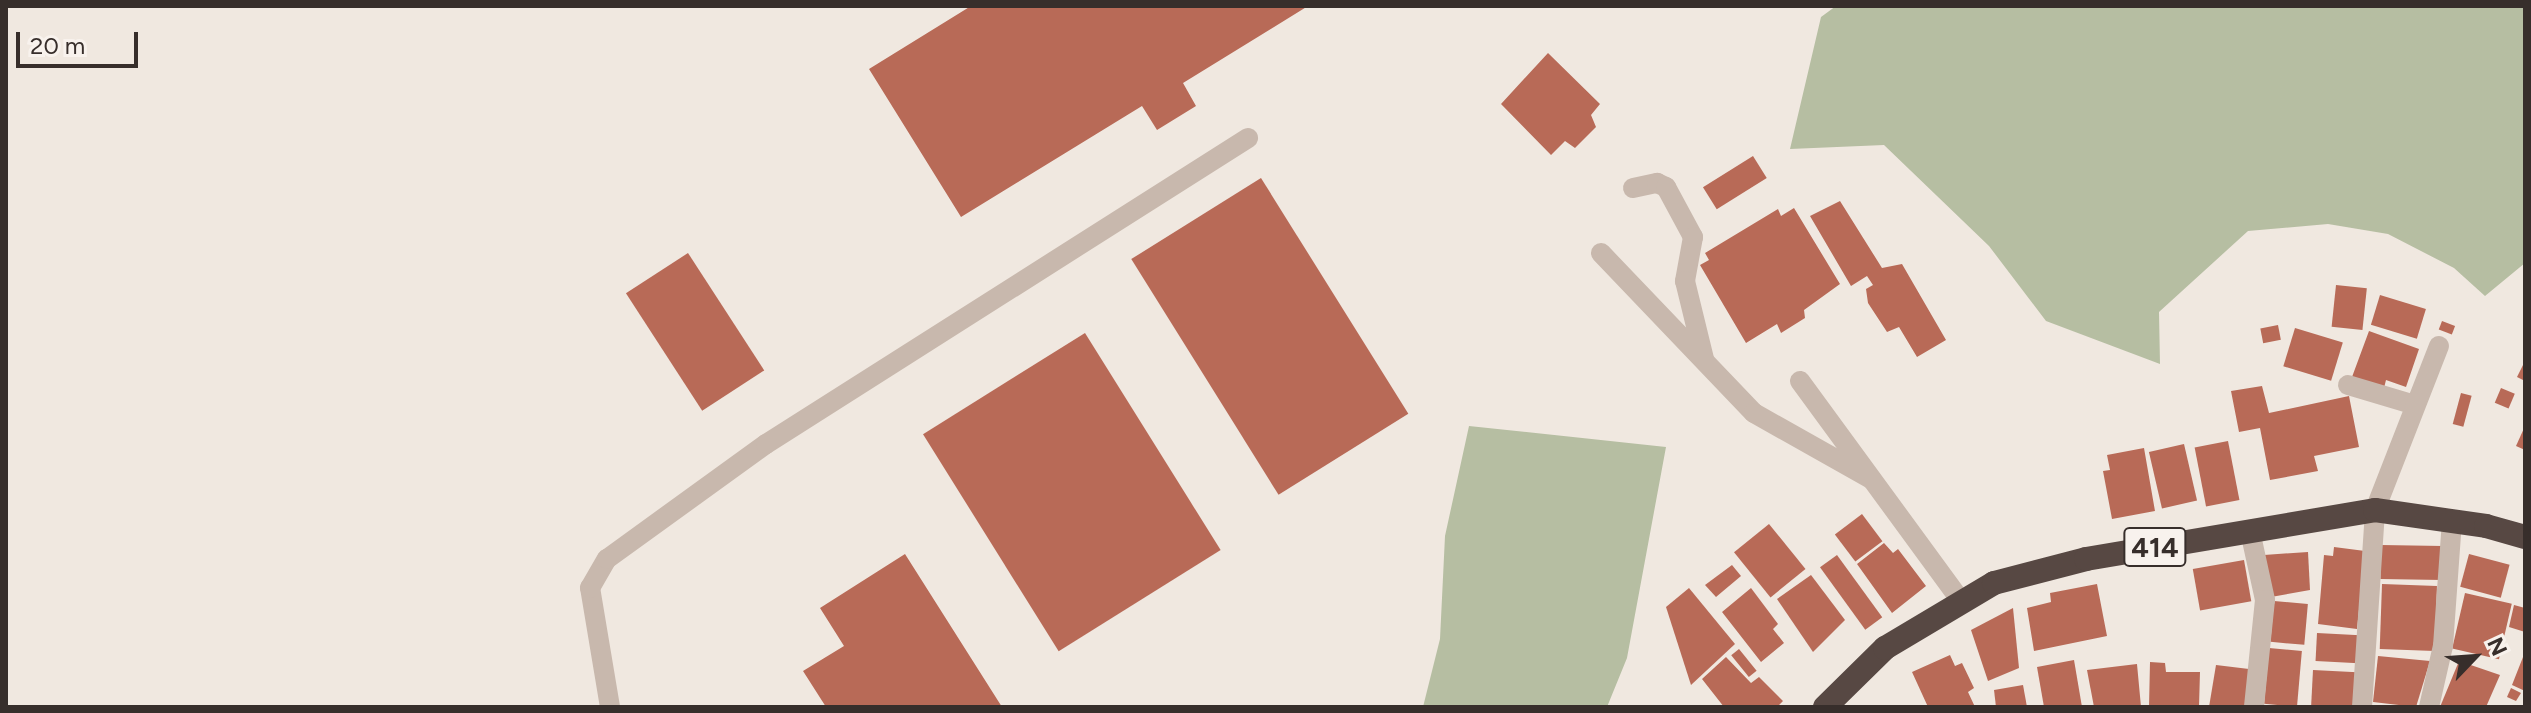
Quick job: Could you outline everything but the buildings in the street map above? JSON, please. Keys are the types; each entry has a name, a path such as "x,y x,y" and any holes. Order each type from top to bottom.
{"highway":[{"name":"414","path":"1825,707 1885,648 1994,583 2086,559 2375,510 2452,521 2525,537"}],"street":[{"path":"610,707 590,588 607,559 766,444 1248,138"},
{"path":"1633,188 1657,183 1666,187 1693,237 1685,281 1705,362"},
{"path":"1601,253 1754,413 1871,479"},
{"path":"2362,707 2375,510 2439,346"},
{"path":"1800,381 1962,602"},
{"path":"2348,385 2415,405"},
{"path":"2429,707 2443,646 2452,521"},
{"path":"2250,531 2265,600 2254,707"}],"green space":[{"path":"1836,6 2525,6 2525,263 2485,296 2454,268 2388,234 2328,224 2248,231 2159,312 2160,364 2046,321 1989,246 1884,145 1790,149 1821,17"},
{"path":"1469,426 1666,447 1627,658 1607,707 1423,707 1440,639 1445,536"}]}
